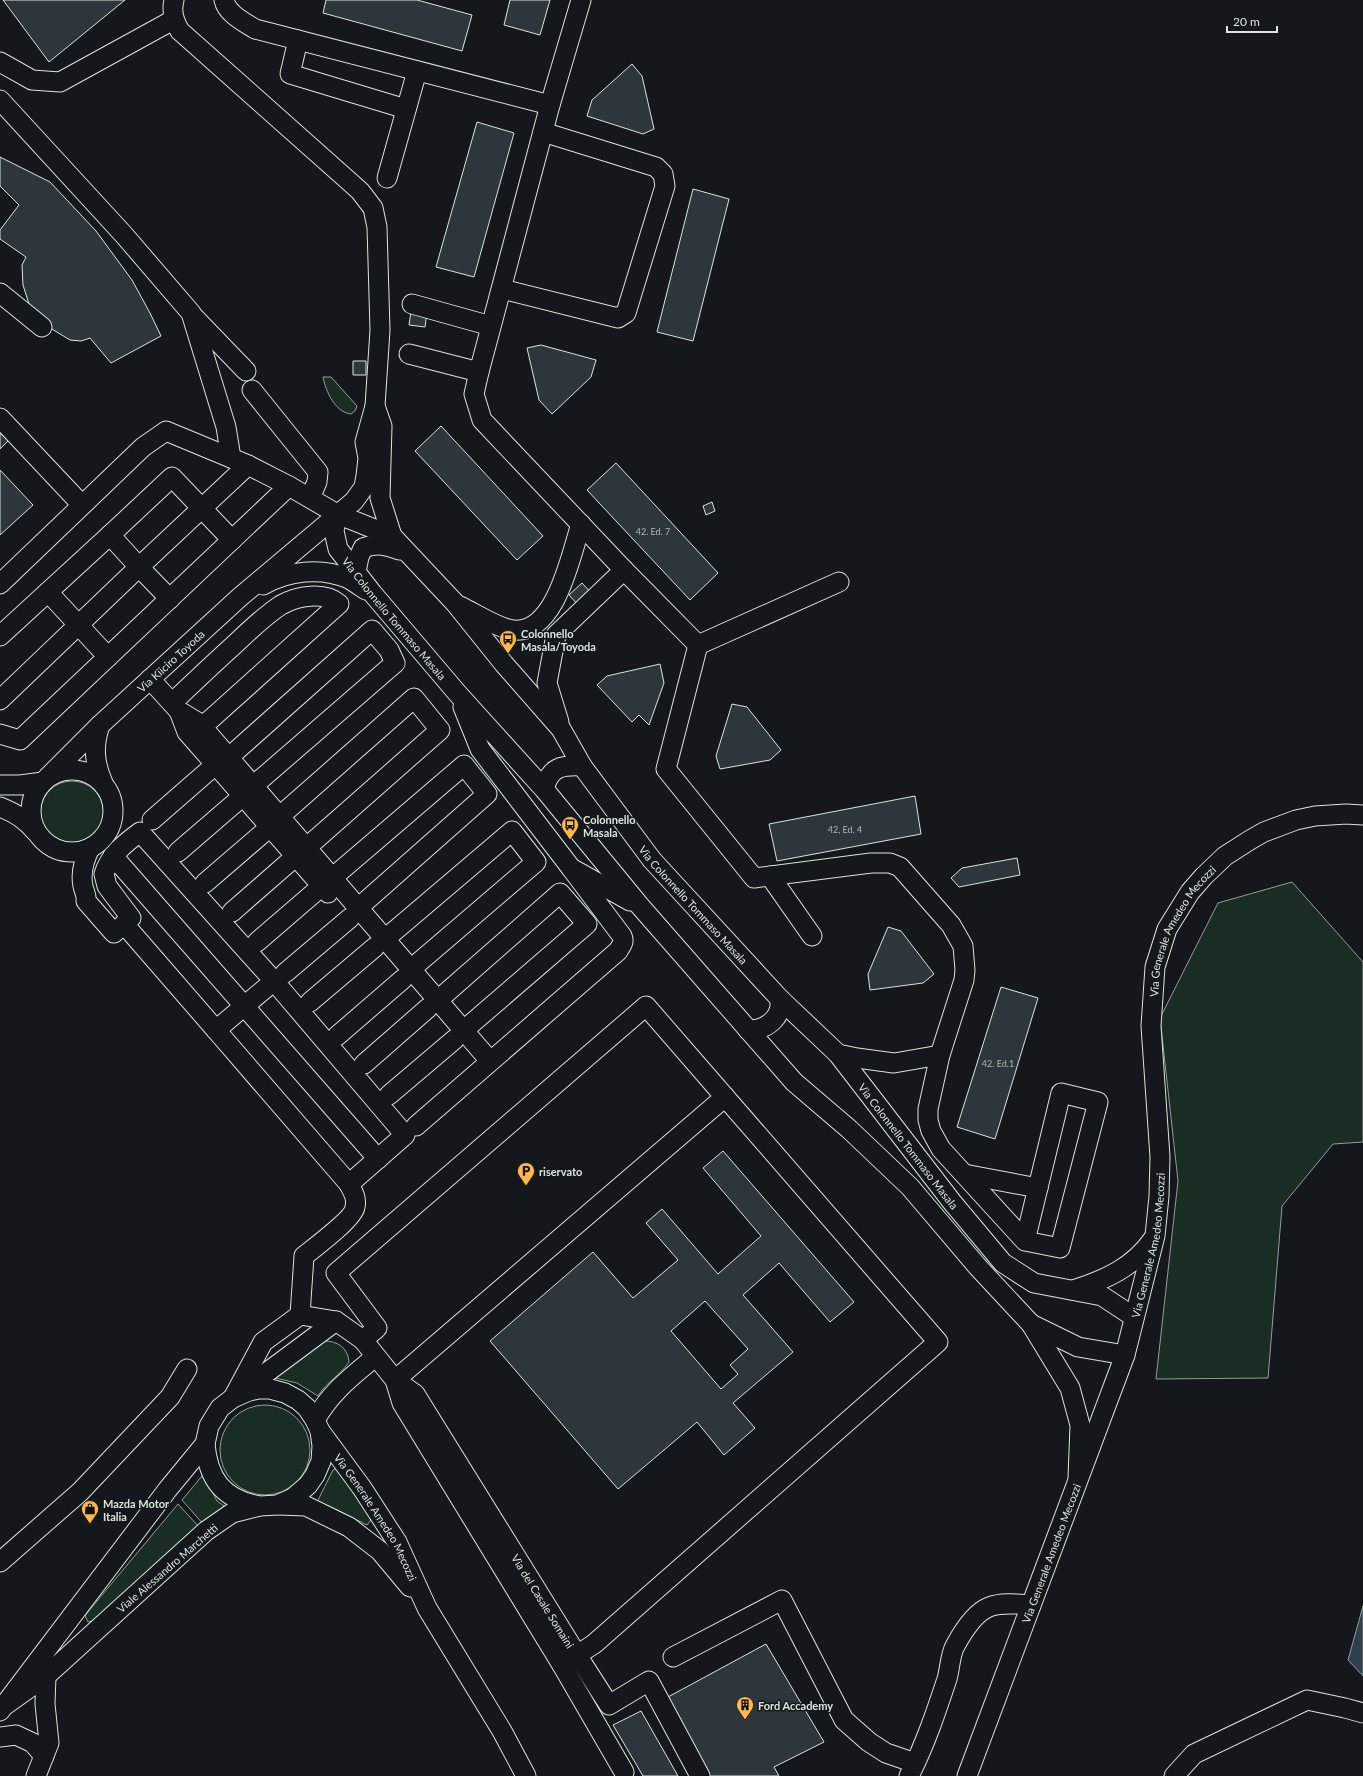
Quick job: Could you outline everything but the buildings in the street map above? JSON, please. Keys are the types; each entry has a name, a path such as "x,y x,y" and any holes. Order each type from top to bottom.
{"street":[{"path":"174,0 172,6 173,20 180,31 360,191 373,208 377,226 380,330 375,406 382,426 380,498 392,536"},
{"path":"224,0 225,4 236,18 255,28 550,105"},
{"path":"580,0 550,105 474,394 482,420 624,570 698,645"},
{"path":"0,62 32,80 60,82 173,20"},
{"path":"298,40 290,74 406,109"},
{"path":"387,178 417,71"},
{"path":"0,100 124,235 191,313 246,371"},
{"path":"502,288 618,318 626,312 665,186 663,174 656,167 543,132"},
{"path":"0,293 42,327"},
{"path":"412,304 491,326"},
{"path":"191,313 226,427 239,462"},
{"path":"409,354 479,372"},
{"path":"252,390 318,472 317,482 310,498"},
{"name":"Via Kiiciro Toyoda","path":"45,779 100,725 240,597 337,514 354,502 364,487 368,458 365,442 375,406"},
{"path":"0,418 82,506"},
{"path":"0,584 144,447 166,431 239,462 289,486 337,514"},
{"path":"0,700 202,508 239,462"},
{"path":"0,636 172,477 232,540"},
{"path":"0,734 20,740 289,486"},
{"name":"Via Colonnello Tommaso Masala","path":"1031,1324 977,1266 910,1186 849,1129 794,1082 640,906 544,790 458,694 373,594 338,549 334,531 337,514 392,536 404,551 455,603 504,664 561,729 582,766 652,860 780,999 838,1054 952,1202 1003,1263 1034,1283 1102,1296 1134,1317"},
{"path":"455,603 512,630 521,630 531,626 548,612 559,591 581,524"},
{"path":"110,535 170,599"},
{"path":"356,572 359,557 363,548 374,544 384,544 404,551"},
{"path":"561,729 547,683 556,634 624,570"},
{"name":"Via Kiiciro Toyoda","path":"240,597 266,583 288,574 305,572 327,573 347,578 373,594"},
{"path":"698,645 839,582"},
{"path":"48,592 108,657"},
{"path":"175,707 256,624 282,605 302,597 315,596 339,604 202,727"},
{"path":"152,820 372,630 382,640 395,663 178,852"},
{"path":"698,645 666,769 754,878 870,863 890,863 900,867 909,876 951,925 963,946 965,970 964,980 940,1055 928,1109 928,1120 935,1140 964,1174 1026,1241 1060,1248 1098,1102 1061,1093 1026,1241"},
{"path":"150,679 175,707 202,727 222,761"},
{"path":"416,1126 618,951 623,944 624,939 480,749 458,694"},
{"path":"205,883 414,698 440,730 232,912"},
{"path":"175,707 187,732 222,761 486,1065"},
{"path":"0,807 16,813 25,820 46,843 59,850 72,852 96,845 106,834 112,824 114,814 113,803 97,769 94,752 100,725"},
{"path":"216,1030 354,913 487,794 464,765 257,942"},
{"path":"544,790 549,776 560,767 569,765 582,766"},
{"path":"0,784 20,785 45,779 59,772 70,769 81,770 91,774 103,783"},
{"path":"36,832 31,819 31,807 35,792 45,779"},
{"name":"Via Generale Amedeo Mecozzi","path":"967,1776 1125,1355 1156,1236 1160,1157 1151,1026 1155,967 1167,929 1190,892 1204,876 1225,856 1250,840 1264,832 1296,820 1315,816 1363,814"},
{"path":"310,1002 512,831 536,862 337,1036"},
{"path":"122,926 114,896 105,881 104,874 108,862 113,856 125,843 140,832 279,977 405,1135 349,1184"},
{"path":"90,848 84,861 82,876 83,886 87,896 86,901 122,926 216,1030 349,1184 356,1198 355,1209 340,1225 304,1256 300,1315 336,1321 363,1340 375,1357 396,1380 725,1097"},
{"path":"113,856 378,1159"},
{"path":"571,868 640,906"},
{"path":"770,876 812,936"},
{"path":"364,1064 560,893 587,924 389,1095"},
{"path":"748,1030 761,1028 774,1020 780,1010 780,999"},
{"path":"363,1340 377,1328 336,1273 646,1006 938,1342 594,1644 570,1660"},
{"path":"838,1054 894,1063 940,1055"},
{"path":"964,1174 1038,1188"},
{"path":"1070,1291 1108,1278 1121,1270 1146,1249 1156,1236"},
{"name":"Viale Alessandro Marchetti","path":"241,1394 262,1342 300,1315"},
{"name":"Viale Alessandro Marchetti","path":"1,1707 168,1489 205,1444 209,1426 220,1408 241,1394 262,1376 336,1321"},
{"path":"1031,1324 1078,1347 1125,1355"},
{"path":"1031,1324 1070,1388 1080,1425 1078,1478"},
{"path":"318,1425 325,1403 339,1386 375,1357"},
{"path":"0,1562 80,1492 170,1397 187,1369"},
{"name":"Via del Casale Somaini","path":"396,1380 402,1403 570,1660"},
{"path":"241,1394 270,1389 285,1393 298,1400 307,1408 318,1425"},
{"name":"Via Generale Amedeo Mecozzi","path":"318,1425 362,1488 397,1542 427,1608 502,1731 526,1776"},
{"name":"Viale Alessandro Marchetti","path":"1,1707 46,1676 206,1531 232,1513 293,1498 308,1485 315,1475 321,1461 322,1446 318,1425"},
{"path":"205,1444 206,1460 221,1488 245,1503 269,1505"},
{"name":"Via Generale Amedeo Mecozzi","path":"269,1505 306,1506 349,1527 380,1551 427,1608"},
{"path":"673,1657 782,1600 844,1720 869,1742 912,1770 923,1749 948,1677 954,1647 974,1617 988,1607 1009,1604 1031,1605"},
{"path":"570,1660 624,1772"},
{"path":"570,1660 609,1706 649,1681 700,1776"},
{"path":"36,1776 48,1743 45,1704 46,1676"},
{"path":"1174,1776 1194,1754 1307,1700 1363,1713"},
{"path":"0,1737 16,1735 33,1742 44,1756"}],"green space":[{"path":"323,377 331,377 357,406 355,411 351,414 340,409 336,405 326,389"},
{"path":"72,781 90,787 98,795 104,813 98,831 90,839 72,845 54,839 46,831 40,813 46,795 54,787"},
{"path":"1292,882 1363,962 1363,1142 1333,1144 1282,1206 1268,1378 1156,1379 1178,1181 1160,1018 1218,903"},
{"path":"324,1341 334,1342 341,1346 347,1353 349,1362 342,1371 325,1386 318,1396 297,1383 271,1377"},
{"path":"256,1405 274,1405 290,1412 303,1425 310,1441 310,1459 303,1475 290,1488 274,1495 256,1495 240,1488 227,1475 220,1459 220,1441 227,1425 240,1412"},
{"path":"338,1468 371,1517 371,1520 367,1525 331,1507 317,1502 333,1470"},
{"path":"202,1476 205,1478 217,1501 227,1508 204,1525 182,1500"},
{"path":"178,1504 200,1528 92,1621 88,1622 85,1616 87,1613"}],"water":[{"path":"1363,1606 1363,1676 1348,1660"}],"place":[{"name":"Colonnello Masala/Toyoda","path":"508,654"},
{"name":"Colonnello Masala","path":"570,840"},
{"name":"riservato","path":"526,1186"},
{"name":"Mazda Motor Italia","path":"90,1524"},
{"name":"Ford Accademy","path":"745,1720"}]}
